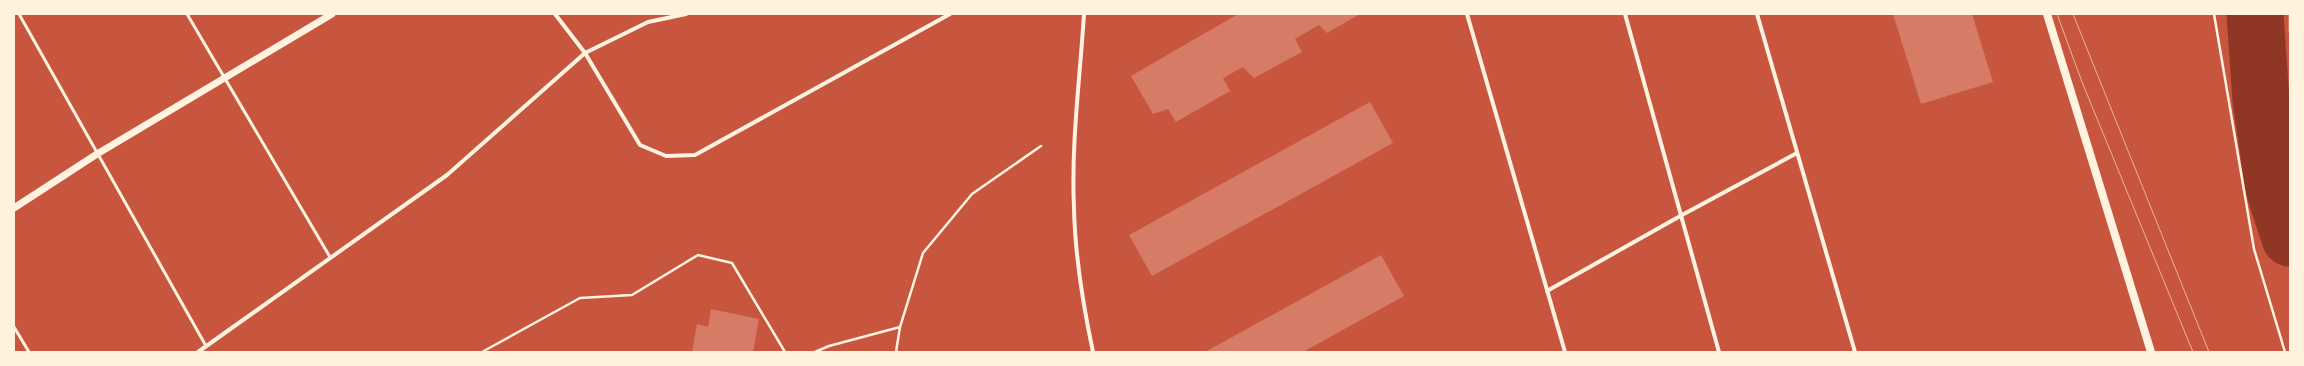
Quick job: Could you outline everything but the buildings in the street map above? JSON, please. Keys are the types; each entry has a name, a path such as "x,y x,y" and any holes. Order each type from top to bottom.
{"main road":[{"path":"2047,14 2151,352"}],"street":[{"path":"14,208 97,154 332,14"},
{"path":"555,14 585,53 640,145 666,156 695,155 950,14"},
{"path":"198,352 447,175 585,53 648,22 686,14"},
{"path":"1084,14 1076,114 1074,208 1083,308 1093,352"},
{"path":"1467,14 1565,352"},
{"path":"1625,14 1682,214 1719,352"},
{"path":"1757,14 1855,352"},
{"path":"1547,291 1682,214 1797,153"}],"lane":[{"path":"19,14 206,346"},
{"path":"188,14 224,79 330,257"},
{"path":"14,327 29,352"}],"path":[{"path":"2214,14 2254,249 2285,352"},
{"path":"2290,14 2290,31"},
{"path":"896,352 900,327 923,253 972,194 1041,146"},
{"path":"482,352 580,298 632,295 698,255 732,263 785,352"},
{"path":"815,352 829,346 900,327"}],"waterway":[{"path":"2255,14 2261,101 2274,189 2290,238"}],"tram line":[{"path":"2057,14 2082,82 2193,352"},
{"path":"2073,14 2209,352"}]}
